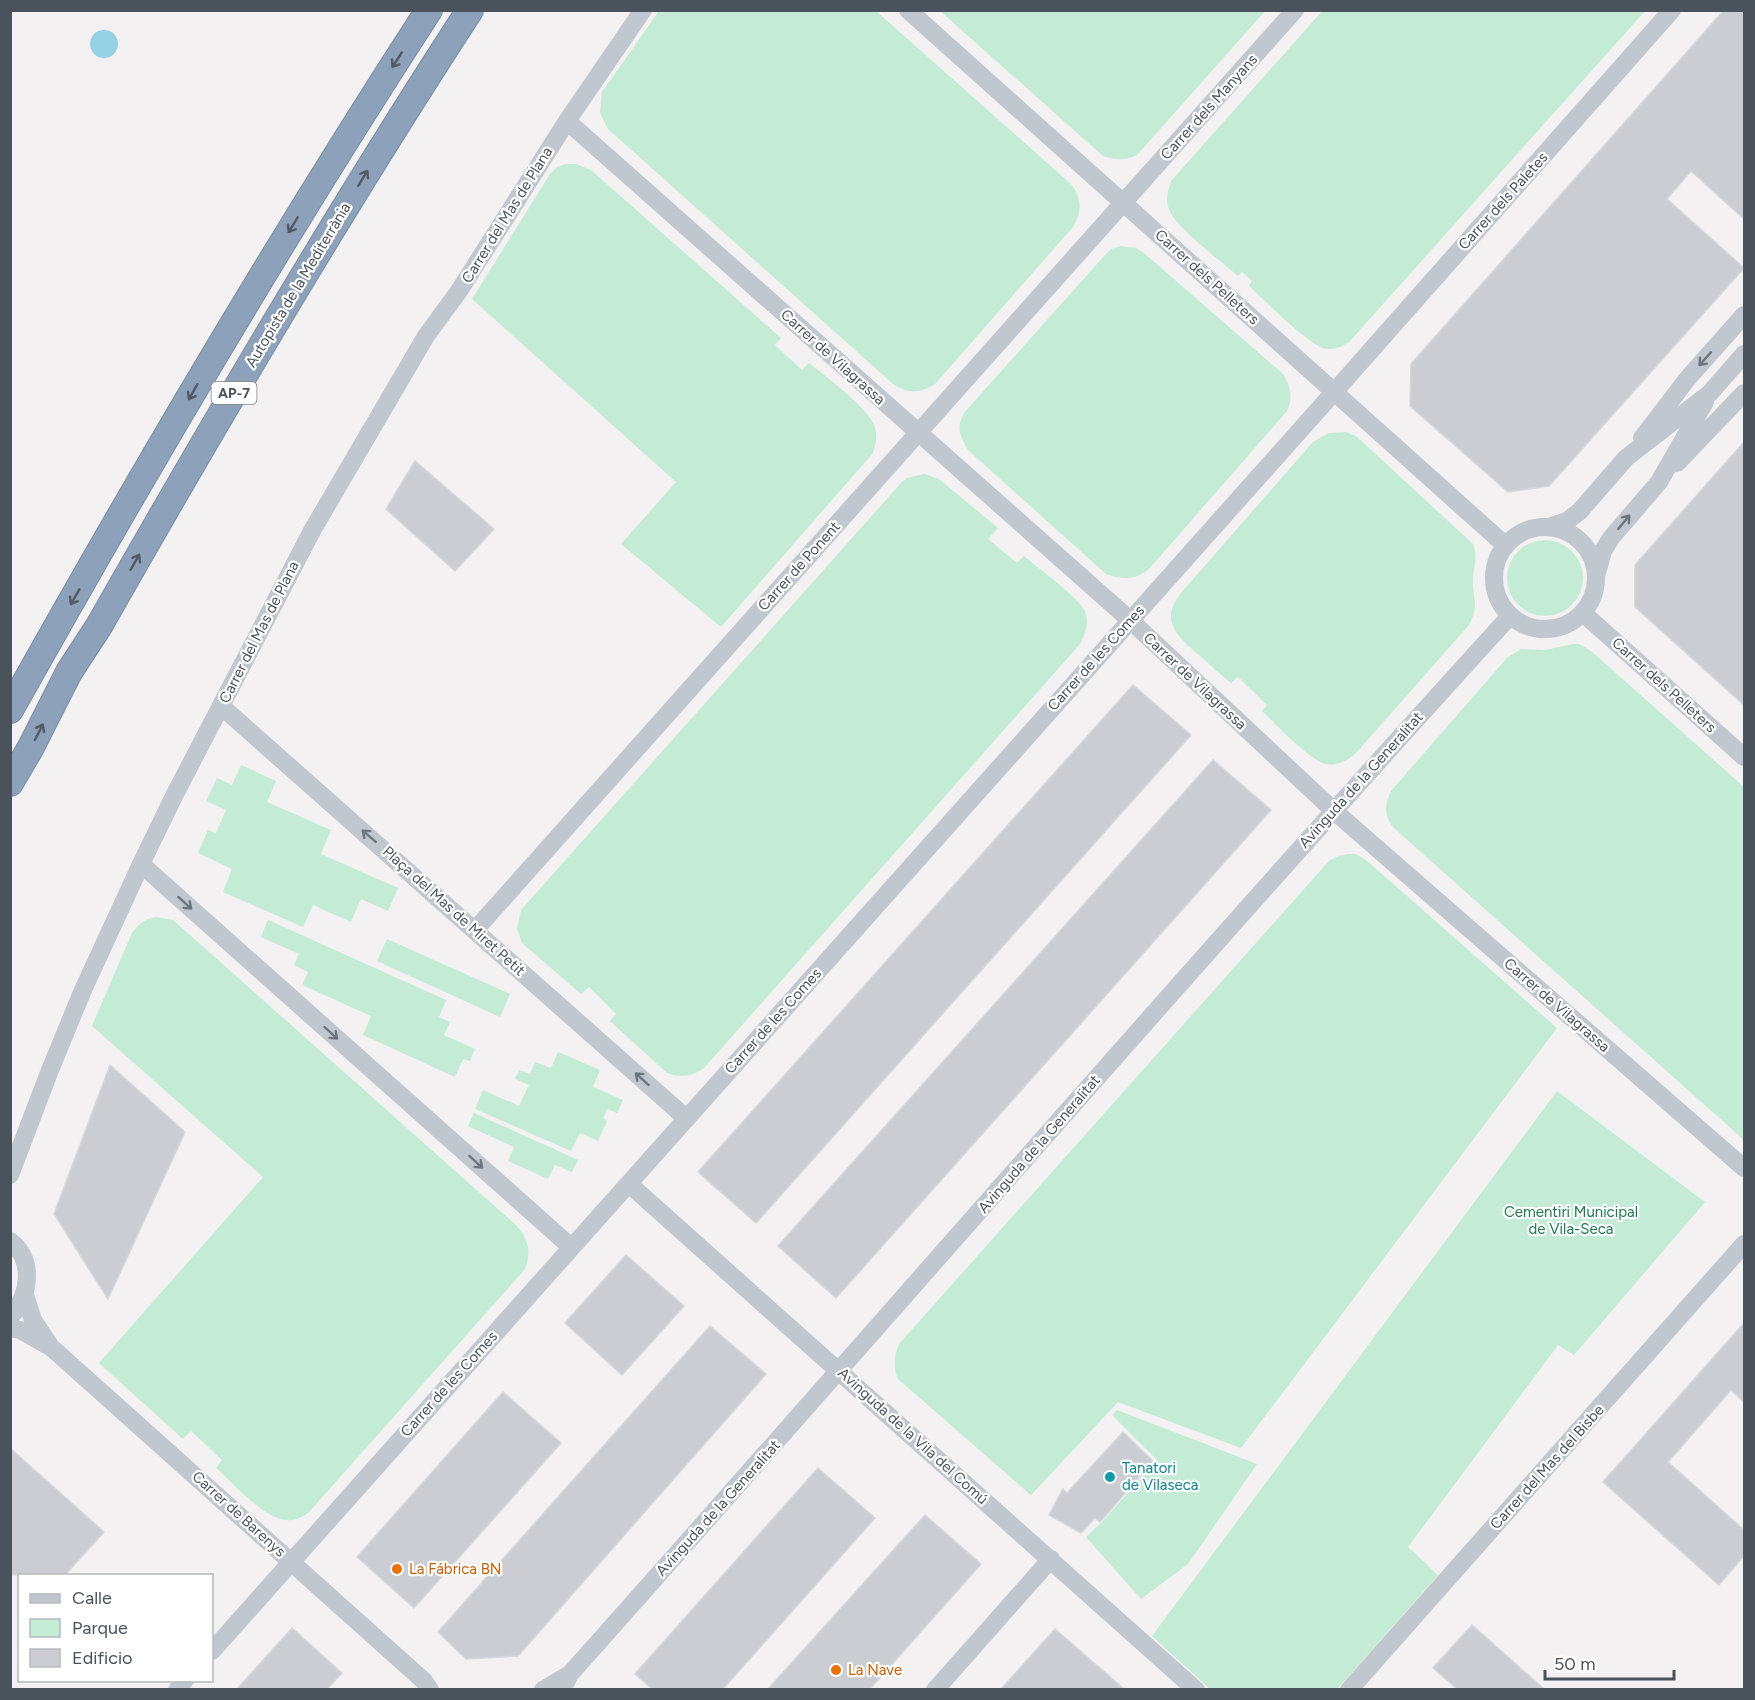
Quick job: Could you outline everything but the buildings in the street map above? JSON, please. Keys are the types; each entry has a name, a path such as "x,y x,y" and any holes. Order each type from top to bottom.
{"highway":[{"name":"AP-7","path":"10,710 253,291 314,190 429,10"},
{"name":"Autopista de la Mediterrània","path":"10,783 69,672 99,627 263,343 374,160 470,10"}],"street":[{"name":"Carrer del Mas de Plana","path":"10,1175 83,990 141,864 323,511 426,336 459,291 567,121 643,10"},
{"name":"Carrer dels Pelleters","path":"908,10 1505,545"},
{"name":"Carrer dels Manyans","path":"1124,203 1295,10"},
{"name":"Carrer dels Paletes","path":"1335,392 1672,10"},
{"name":"Carrer de Vilagrassa","path":"567,121 1130,620 1333,810 1744,1168"},
{"name":"Carrer de Ponent","path":"475,930 1124,203"},
{"path":"1744,315 1688,378 1626,458 1580,511 1567,521 1551,526 1533,527 1518,534 1505,545 1497,558 1493,574 1494,590 1500,604 1510,616 1524,625 1539,629 1555,628 1571,623 1583,613 1594,594 1603,551 1611,538 1659,482 1744,393"},
{"path":"1626,458 1710,393 1744,354"},
{"name":"Carrer de les Comes","path":"213,1650 1335,392"},
{"path":"1659,482 1710,393"},
{"path":"1551,526 1568,531 1582,542 1592,556 1597,573"},
{"name":"Carrer dels Pelleters","path":"1583,613 1744,757"},
{"name":"Avinguda de la Generalitat","path":"543,1689 566,1682 1333,810 1510,616"},
{"name":"Plaça del Mas de Miret Petit","path":"221,706 686,1118"},
{"path":"141,864 571,1247"},
{"name":"Avinguda de la Vila del Comú","path":"629,1184 1196,1689"},
{"path":"10,1317 18,1309 25,1295 28,1277 24,1259 12,1240"},
{"name":"Carrer del Mas del Bisbe","path":"1350,1689 1744,1244"},
{"name":"Carrer de Barenys","path":"25,1295 33,1320 52,1348"},
{"name":"Carrer de Barenys","path":"10,1328 20,1330 52,1348 427,1685 442,1689"},
{"path":"935,1689 1051,1559"}],"green space":[{"path":"1323,10 1645,11 1350,341 1334,349 1323,348 1296,329 1249,286 1252,281 1242,272 1238,276 1189,234 1173,216 1167,198 1171,181"},
{"path":"659,11 876,11 1072,185 1080,206 1073,227 935,384 918,391 908,391 897,387 608,129 600,113 602,92"},
{"path":"940,11 1265,11 1137,155 1121,159 1103,156"},
{"path":"576,164 591,170 781,338 775,345 802,370 809,363 855,401 874,425 876,439 873,453 721,627 621,544 676,482 472,299 550,174 557,167"},
{"path":"1121,246 1136,248 1144,253 1283,374 1288,383 1290,397 1287,411 1149,569 1134,577 1123,578 1106,574 968,450 960,428 964,413 1105,255 1111,249"},
{"path":"1346,432 1356,436 1473,544 1475,607 1469,625 1356,753 1342,762 1326,764 1302,749 1262,711 1267,705 1238,677 1231,683 1184,641 1174,627 1171,612 1181,593 1313,442 1329,433"},
{"path":"924,474 939,479 998,528 988,539 1017,563 1024,556 1081,605 1085,611 1087,624 1084,636 1080,644 704,1068 686,1076 667,1073 610,1021 616,1014 589,987 581,994 522,943 517,929 521,910 901,483 907,478"},
{"path":"1545,540 1559,543 1572,551 1580,564 1583,578 1580,592 1572,605 1559,613 1545,616 1531,613 1518,605 1510,592 1507,578 1510,564 1518,551 1531,543"},
{"path":"1579,644 1591,651 1744,787 1744,1140 1394,828 1388,819 1386,806 1391,791 1507,658 1521,649 1545,650"},
{"path":"241,765 276,781 267,802 331,830 321,854 398,888 388,911 361,899 351,922 313,905 303,927 223,892 232,869 198,853 208,830 216,833 226,810 206,801 217,778 232,785"},
{"path":"1348,854 1356,854 1366,860 1557,1028 1241,1448 1118,1402 1031,1495 898,1379 895,1362 899,1344 1329,861"},
{"path":"156,917 173,920 516,1225 528,1246 525,1269 309,1512 293,1520 269,1514 249,1499 216,1468 222,1460 191,1431 183,1439 99,1363 263,1177 92,1026 132,933 142,922"},
{"path":"268,920 446,1000 439,1017 450,1022 444,1035 475,1049 470,1061 463,1059 455,1077 363,1035 371,1016 302,985 308,972 294,965 299,954 261,937"},
{"path":"387,939 510,994 500,1017 377,961"},
{"path":"558,1052 600,1070 593,1087 623,1100 617,1113 607,1109 603,1118 607,1121 598,1141 580,1133 571,1151 475,1109 483,1090 519,1106 529,1085 515,1079 519,1070 530,1074 535,1062 551,1068"},
{"name":"Cementiri Municipal de Vila-Seca","path":"1557,1091 1705,1202 1574,1355 1558,1345 1408,1547 1438,1575 1338,1688 1210,1689 1152,1636"},
{"path":"474,1113 578,1160 572,1172 555,1165 548,1179 508,1161 514,1147 468,1126"},
{"path":"1117,1410 1257,1464 1188,1564 1141,1599 1086,1537 1157,1460 1112,1415"}],"water":[{"path":"104,30 114,34 118,44 114,54 104,58 94,54 90,44 94,34"}],"place":[{"name":"Tanatori de Vilaseca","path":"1110,1477"},
{"name":"La Fábrica BN","path":"397,1569"},
{"name":"La Nave","path":"836,1670"}]}
